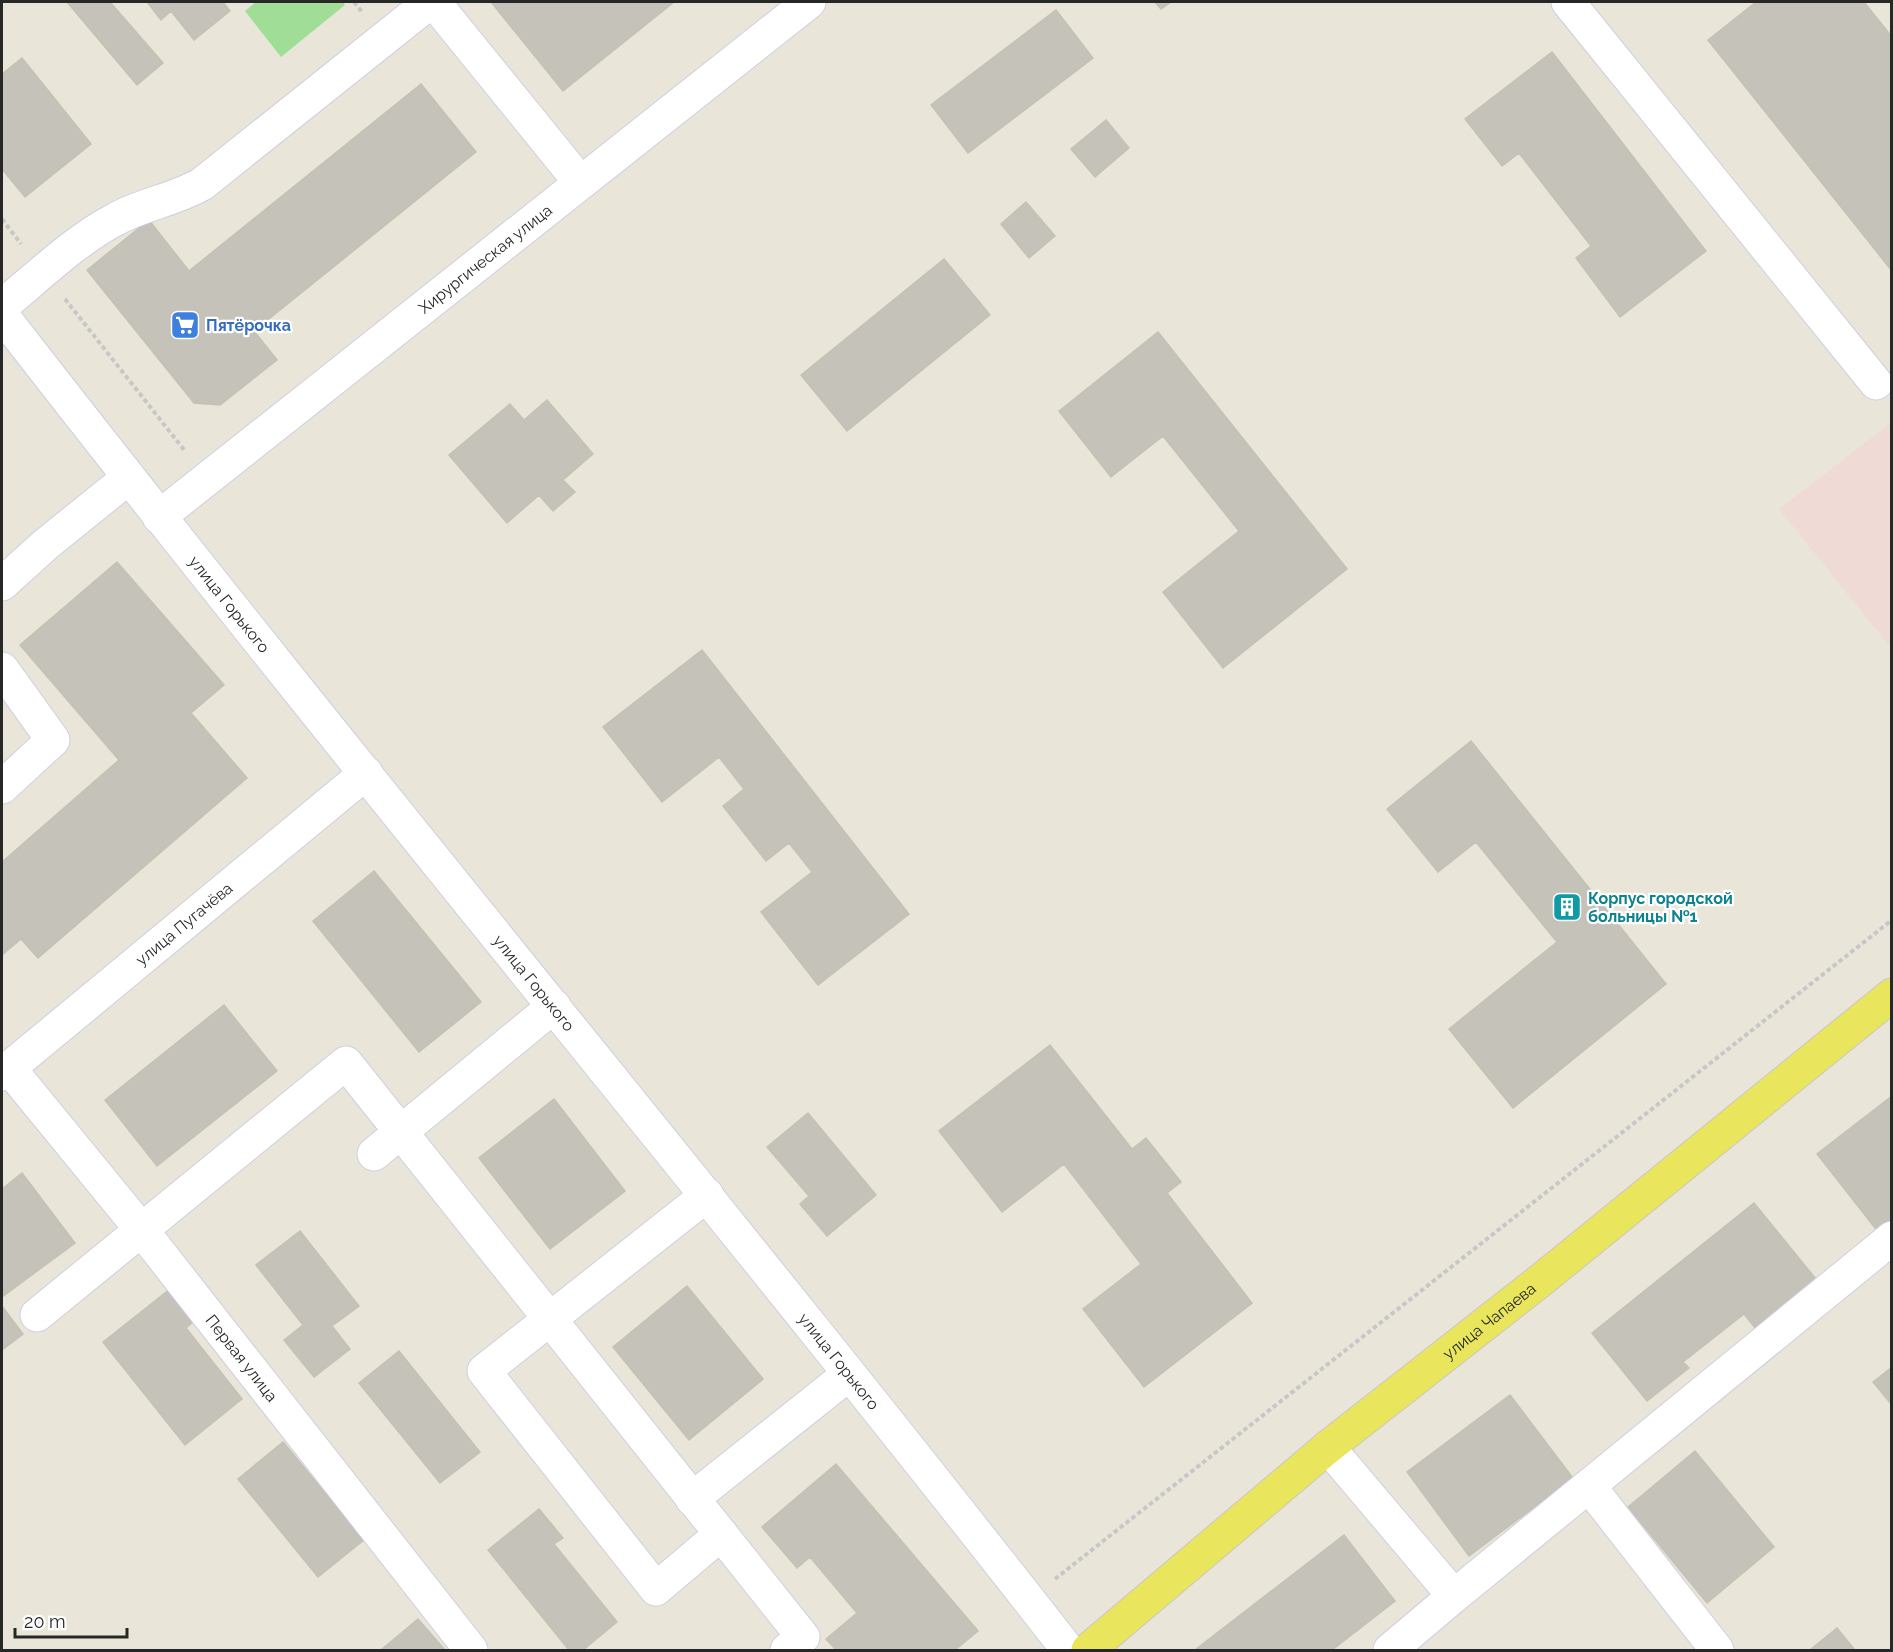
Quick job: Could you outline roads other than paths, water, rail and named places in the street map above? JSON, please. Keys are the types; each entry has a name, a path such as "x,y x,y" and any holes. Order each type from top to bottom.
{"main road":[{"name":"улица Чапаева","path":"1088,1650 1328,1447 1541,1280 1892,995"}],"street":[{"path":"2,306 92,233 116,219 179,196 202,184 430,2"},
{"path":"434,2 580,182"},
{"name":"Хирургическая улица","path":"159,517 809,2"},
{"path":"1568,2 1876,383"},
{"name":"улица Горького","path":"2,315 159,517 707,1195 1068,1650"},
{"path":"2,584 45,545 128,478"},
{"path":"2,669 53,740 2,787"},
{"name":"улица Пугачёва","path":"5,1071 366,773"},
{"path":"374,1154 554,1006"},
{"path":"37,1315 140,1228 346,1063 803,1637 789,1650"},
{"name":"Первая улица","path":"5,1071 140,1228 471,1650"},
{"path":"707,1195 551,1321 484,1371 656,1589 721,1534"},
{"path":"1390,1650 1892,1238"},
{"path":"692,1498 849,1374"},
{"path":"1328,1447 1454,1596"},
{"path":"1589,1486 1717,1650"}],"place":[{"name":"Пятёрочка","path":"185,325"},
{"name":"Корпус городской больницы №1","path":"1567,907"}]}
